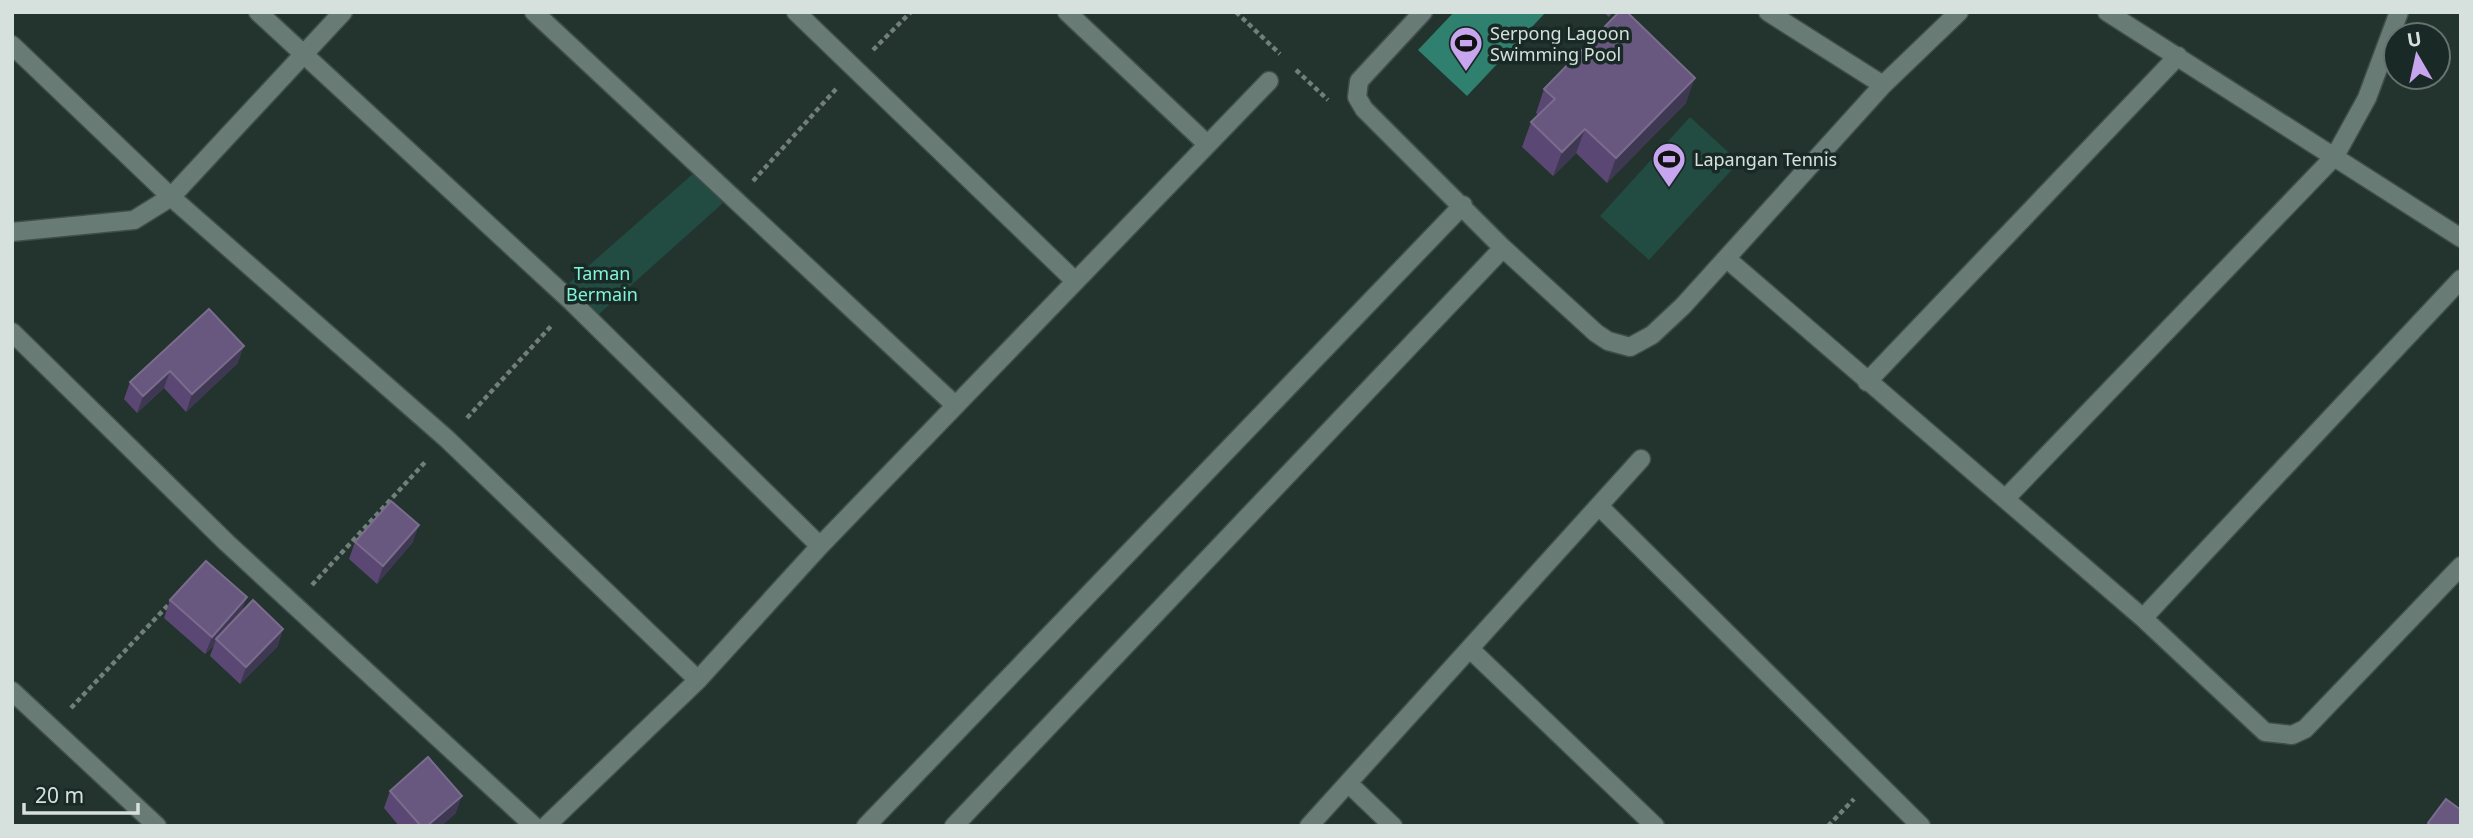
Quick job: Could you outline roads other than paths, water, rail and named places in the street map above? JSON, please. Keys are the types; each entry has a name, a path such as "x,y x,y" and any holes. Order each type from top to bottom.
{"street":[{"path":"258,12 572,303 820,546"},
{"path":"12,232 134,220 171,197 343,12"},
{"path":"534,12 955,405"},
{"path":"796,12 1074,281"},
{"path":"1067,12 1208,144"},
{"path":"1423,12 1359,81 1357,97 1364,109 1463,205 1503,248 1596,333 1608,341 1630,347 1651,335 1727,259 1883,85 1959,12"},
{"path":"1768,12 1883,85"},
{"path":"2107,12 2461,238"},
{"path":"2006,498 2335,156 2367,98 2399,12"},
{"path":"12,46 171,197 447,439 698,680"},
{"path":"1867,382 2178,56"},
{"path":"546,826 698,680 820,546 1269,81"},
{"path":"866,826 1463,205"},
{"path":"954,826 1503,248"},
{"path":"1727,259 2143,618 2265,732 2292,735 2305,729 2461,566"},
{"path":"2143,618 2461,279"},
{"path":"12,332 227,544 534,826"},
{"path":"1309,826 1641,459"},
{"path":"1600,507 1921,826"},
{"path":"1470,649 1656,826"},
{"path":"12,691 158,826"},
{"path":"1348,783 1394,826"}],"place":[{"name":"Serpong Lagoon Swimming Pool","path":"1466,73"},
{"name":"Lapangan Tennis","path":"1669,189"}],"park label":[{"name":"Taman Bermain","path":"602,283"}]}
